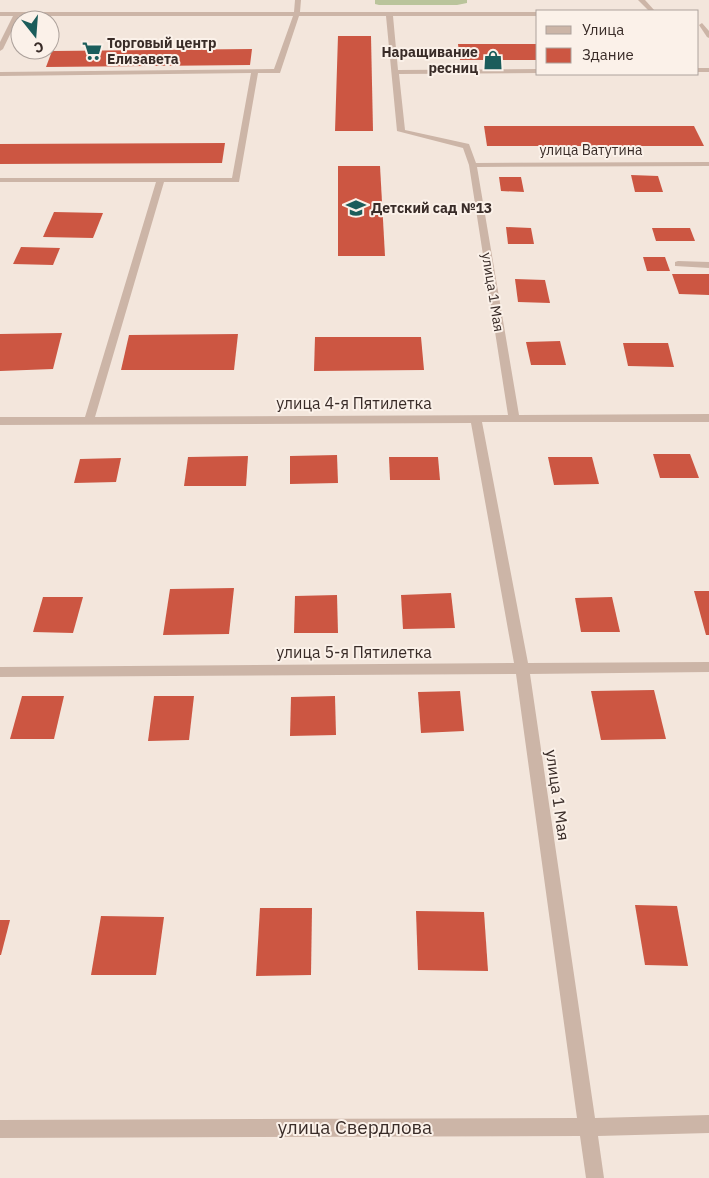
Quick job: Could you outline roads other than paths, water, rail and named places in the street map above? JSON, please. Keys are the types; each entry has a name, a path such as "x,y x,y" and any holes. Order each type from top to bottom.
{"street":[{"path":"0,74 277,71 297,13 298,0"},
{"path":"641,0 651,10"},
{"path":"390,13 401,131 466,146 473,165"},
{"path":"60,14 536,14"},
{"path":"703,25 709,36"},
{"path":"0,49 10,28"},
{"path":"0,180 236,180 256,71"},
{"path":"395,72 536,71"},
{"name":"улица Ватутина","path":"473,165 709,164"},
{"name":"улица 1 Мая","path":"473,165 514,418"},
{"path":"89,420 161,180"},
{"path":"678,264 709,265"},
{"name":"улица 1 Мая","path":"476,418 522,668 596,1178"},
{"name":"улица 4-я Пятилетка","path":"0,421 709,418"},
{"name":"улица 5-я Пятилетка","path":"0,672 709,667"},
{"name":"улица Свердлова","path":"0,1129 588,1127 709,1124"}],"place":[{"name":"Торговый центр Елизавета","path":"92,51"},
{"name":"Наращивание ресниц","path":"493,60"},
{"name":"Детский сад №13","path":"356,208"}]}
